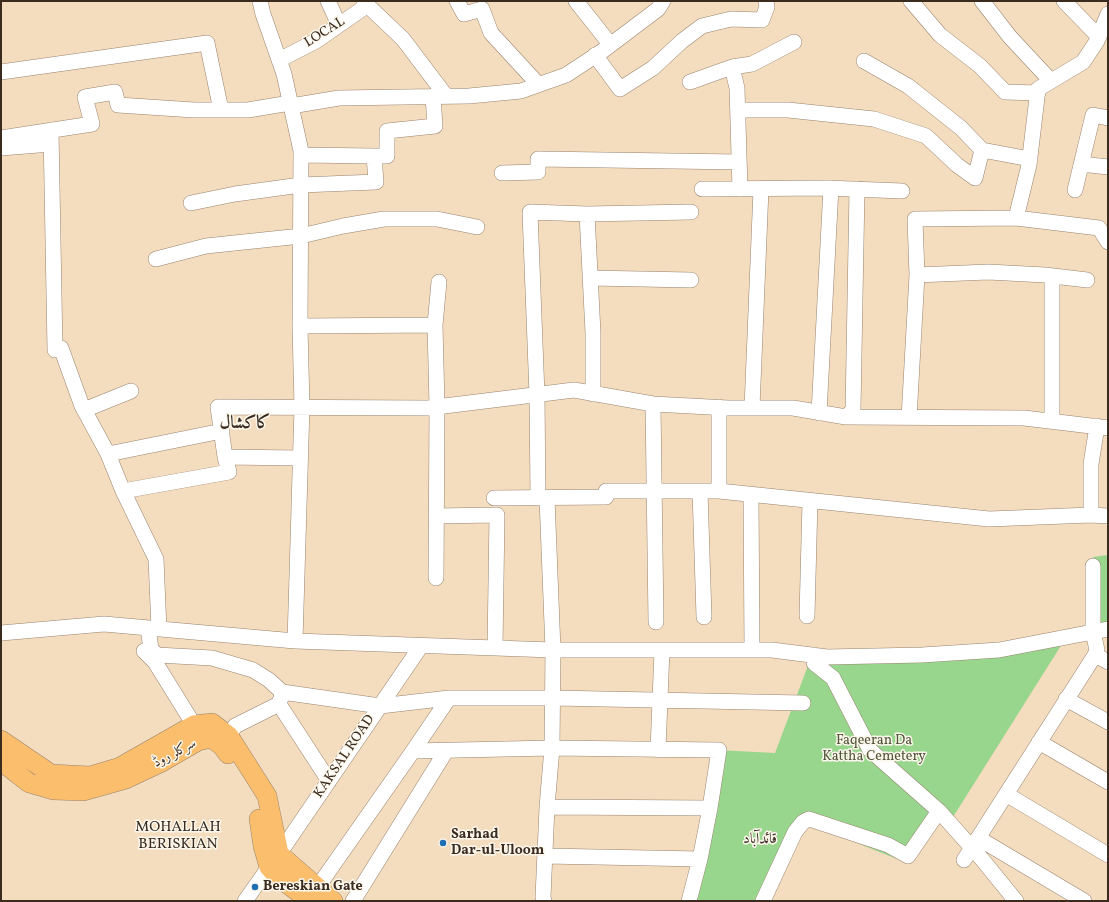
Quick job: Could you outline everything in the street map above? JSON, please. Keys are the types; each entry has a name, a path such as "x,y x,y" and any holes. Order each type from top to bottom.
{"main road":[{"path":"1,740 51,774 90,776 120,768 194,725 212,724 226,741 237,767 256,800 263,846 274,861 278,876 314,894 333,901"},
{"name":"سرکلر روڈ","path":"1,761 29,783 53,790 83,791 126,779 160,763 198,741 211,738 226,741"}],"street":[{"path":"260,1 263,14 284,74 301,155 300,326 302,407 299,458 295,641"},
{"path":"328,1 339,26"},
{"path":"457,1 464,14 482,9 491,33 538,84"},
{"path":"576,1 610,44"},
{"path":"1,148 51,137 92,124 85,97 115,92 118,105 194,110 248,110 338,98 469,96 521,91 566,75 658,9 663,1"},
{"path":"595,55 620,90 653,68 682,41 702,26 731,19 762,20 767,7 766,1"},
{"path":"911,1 940,35 980,66 1005,92 1038,93"},
{"path":"982,1 1010,37 1051,81"},
{"path":"1064,1 1099,36"},
{"path":"301,155 388,156 387,131 435,126 439,96 403,39 366,2"},
{"name":"LOCAL","path":"279,60 316,41 339,26 362,9 366,2"},
{"path":"1016,218 1030,159 1038,89 1083,62 1099,36 1108,14"},
{"path":"690,82 732,67 752,64 794,42"},
{"path":"1,72 207,43 221,110"},
{"path":"864,61 908,86 961,128 982,150 1030,159"},
{"path":"732,67 737,88 740,189"},
{"path":"738,110 788,110 874,119 926,136 975,178 982,150"},
{"path":"1074,190 1093,114 1108,118"},
{"path":"1,138 51,137"},
{"path":"51,137 55,350 61,348 84,410 108,454 123,491 156,559 148,628 143,650 155,662 194,725"},
{"path":"191,203 235,194 301,184 376,182 374,156"},
{"path":"502,173 538,172 538,159 739,162"},
{"path":"1081,164 1108,167"},
{"path":"702,189 831,188 902,191"},
{"path":"819,413 831,188"},
{"path":"752,408 761,189"},
{"path":"846,417 853,410 857,189"},
{"path":"544,901 547,806 552,748 553,650 536,395 530,212 587,214 691,212"},
{"path":"587,214 593,394"},
{"path":"909,418 917,275 915,219 1016,218 1099,228 1108,242"},
{"path":"156,259 206,246 301,236 343,226 384,219 437,219 477,227"},
{"path":"1108,248 1108,254"},
{"path":"917,275 988,272 1087,280"},
{"path":"1052,276 1052,421"},
{"path":"590,278 691,280"},
{"path":"436,578 437,406 435,325 439,282"},
{"path":"300,326 435,325"},
{"path":"123,491 229,472 225,457 218,407 428,408 574,390 653,404 793,408 846,417 1024,418 1103,427 1091,464 1091,515"},
{"path":"84,410 131,391"},
{"path":"653,404 656,622"},
{"path":"719,407 719,491"},
{"path":"108,454 222,431"},
{"path":"225,457 299,458"},
{"path":"494,498 606,497 606,491 719,491 989,519 1091,515 1108,516"},
{"path":"700,491 704,617"},
{"path":"751,495 752,650"},
{"path":"807,616 810,500"},
{"path":"436,516 497,515 496,648"},
{"path":"971,848 1066,699 1102,659 1097,650 1093,632 1093,566"},
{"path":"1,633 104,624 295,641 553,650 772,650 827,657 999,650 1108,629"},
{"path":"148,628 151,649 157,655 212,658 253,670 269,680 329,781"},
{"name":"KAKSAL ROAD","path":"247,900 421,646"},
{"path":"658,750 662,650"},
{"path":"814,655 814,663 833,678 870,750 939,811 1016,901"},
{"path":"226,741 235,726 281,698 380,706 449,698 553,698 803,703"},
{"path":"314,894 449,698"},
{"path":"1066,699 1108,722"},
{"path":"1039,742 1108,782"},
{"path":"413,751 552,748 719,750 700,859 689,901"},
{"path":"353,901 446,751"},
{"path":"1006,794 1108,855"},
{"path":"547,806 710,808"},
{"path":"763,901 795,832 803,822 809,819 888,845 908,856 939,811"},
{"path":"971,848 1084,901"},
{"path":"545,856 700,859"}],"green space":[{"path":"1108,555 1108,628 1093,632 1093,557"},
{"name":"Faqeeran Da Kattha Cemetery","path":"1067,636 948,825 935,818 902,861 807,823 767,901 684,901 717,750 775,753 809,663"}],"place":[{"name":"Sarhad Dar-ul-Uloom","path":"443,843"},
{"name":"Bereskian Gate","path":"255,887"}],"district":[{"name":"کاکشال","path":"245,425"},
{"name":"MOHALLAH BERISKIAN","path":"178,836"},
{"name":"قائدآباد","path":"760,840"}]}
